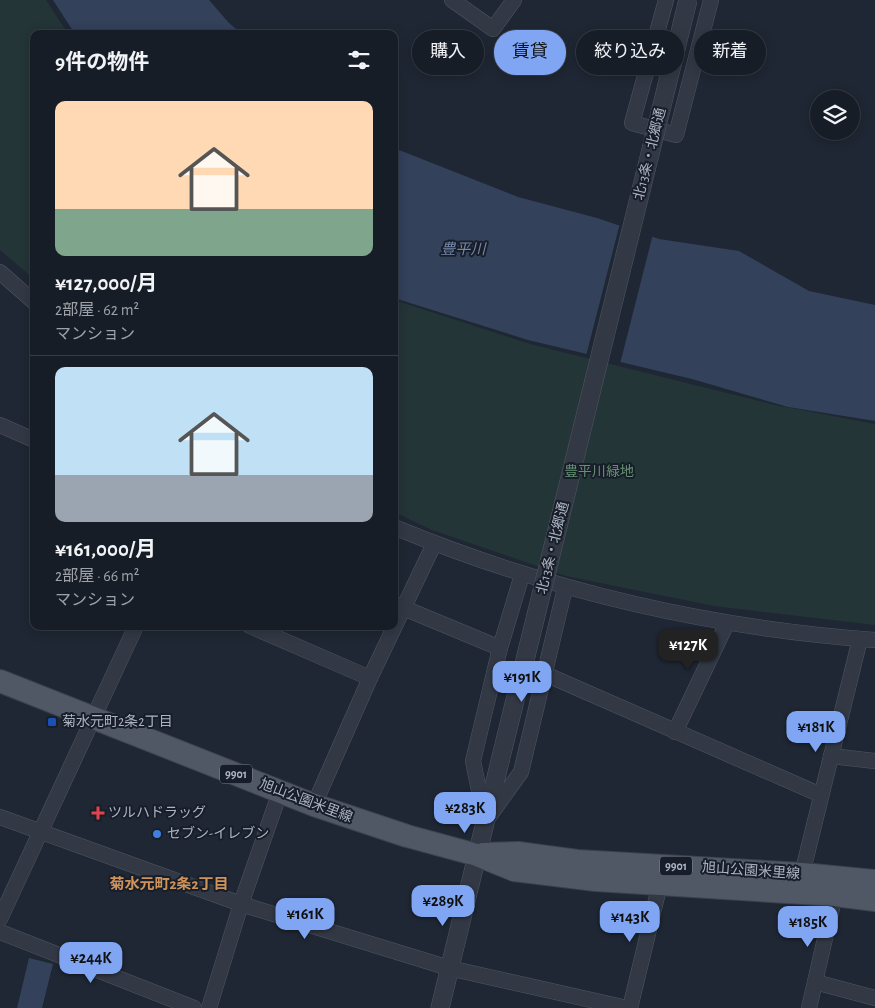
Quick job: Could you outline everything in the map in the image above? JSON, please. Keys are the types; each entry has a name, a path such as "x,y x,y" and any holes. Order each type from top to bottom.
{"main road":[{"name":"旭山公園米里線","path":"0,681 314,805 415,838 477,854 514,870 596,880 875,900"},
{"name":"旭山公園米里線","path":"477,854 518,853 577,861 802,874 875,881"}],"street":[{"path":"452,0 493,29 514,0"},
{"path":"666,0 632,123 676,135 711,0"},
{"name":"北13条・北郷通","path":"440,1008 688,0"},
{"path":"0,272 30,298"},
{"path":"0,424 30,438"},
{"path":"398,529 434,544 522,575 637,606 799,634 868,640 831,756 802,874"},
{"path":"434,544 399,607 500,648"},
{"path":"486,821 473,761 500,648 522,575"},
{"path":"486,821 521,772 565,588"},
{"path":"675,732 728,623"},
{"path":"0,918 134,630"},
{"path":"259,630 370,678"},
{"path":"314,805 390,630"},
{"path":"545,674 821,795"},
{"path":"831,756 875,761"},
{"path":"209,1008 241,904 280,792"},
{"path":"0,817 241,904 450,968 629,1008 660,884"},
{"path":"810,1008 835,896"},
{"path":"0,932 194,1008"},
{"path":"815,982 875,998"}],"green space":[{"path":"0,0 46,0 65,30 30,30 30,276 0,250"},
{"name":"豊平川緑地","path":"398,301 530,344 775,405 875,424 875,625 714,606 566,576 432,530 398,514"}],"water":[{"path":"53,0 209,0 237,30 72,30"},
{"name":"豊平川","path":"398,150 518,197 597,218 659,239 739,251 809,291 875,305 875,421 788,407 692,379 528,340 398,299"},
{"path":"29,958 53,964 42,1008 17,1008"}],"pier":[{"path":"620,223 653,234 620,364 586,356"}],"place":[{"name":"菊水元町2条2丁目","path":"52,722"},
{"name":"ツルハドラッグ","path":"98,813"},
{"name":"セブン-イレブン","path":"157,834"}],"district":[{"name":"菊水元町2条2丁目","path":"169,884"}]}
